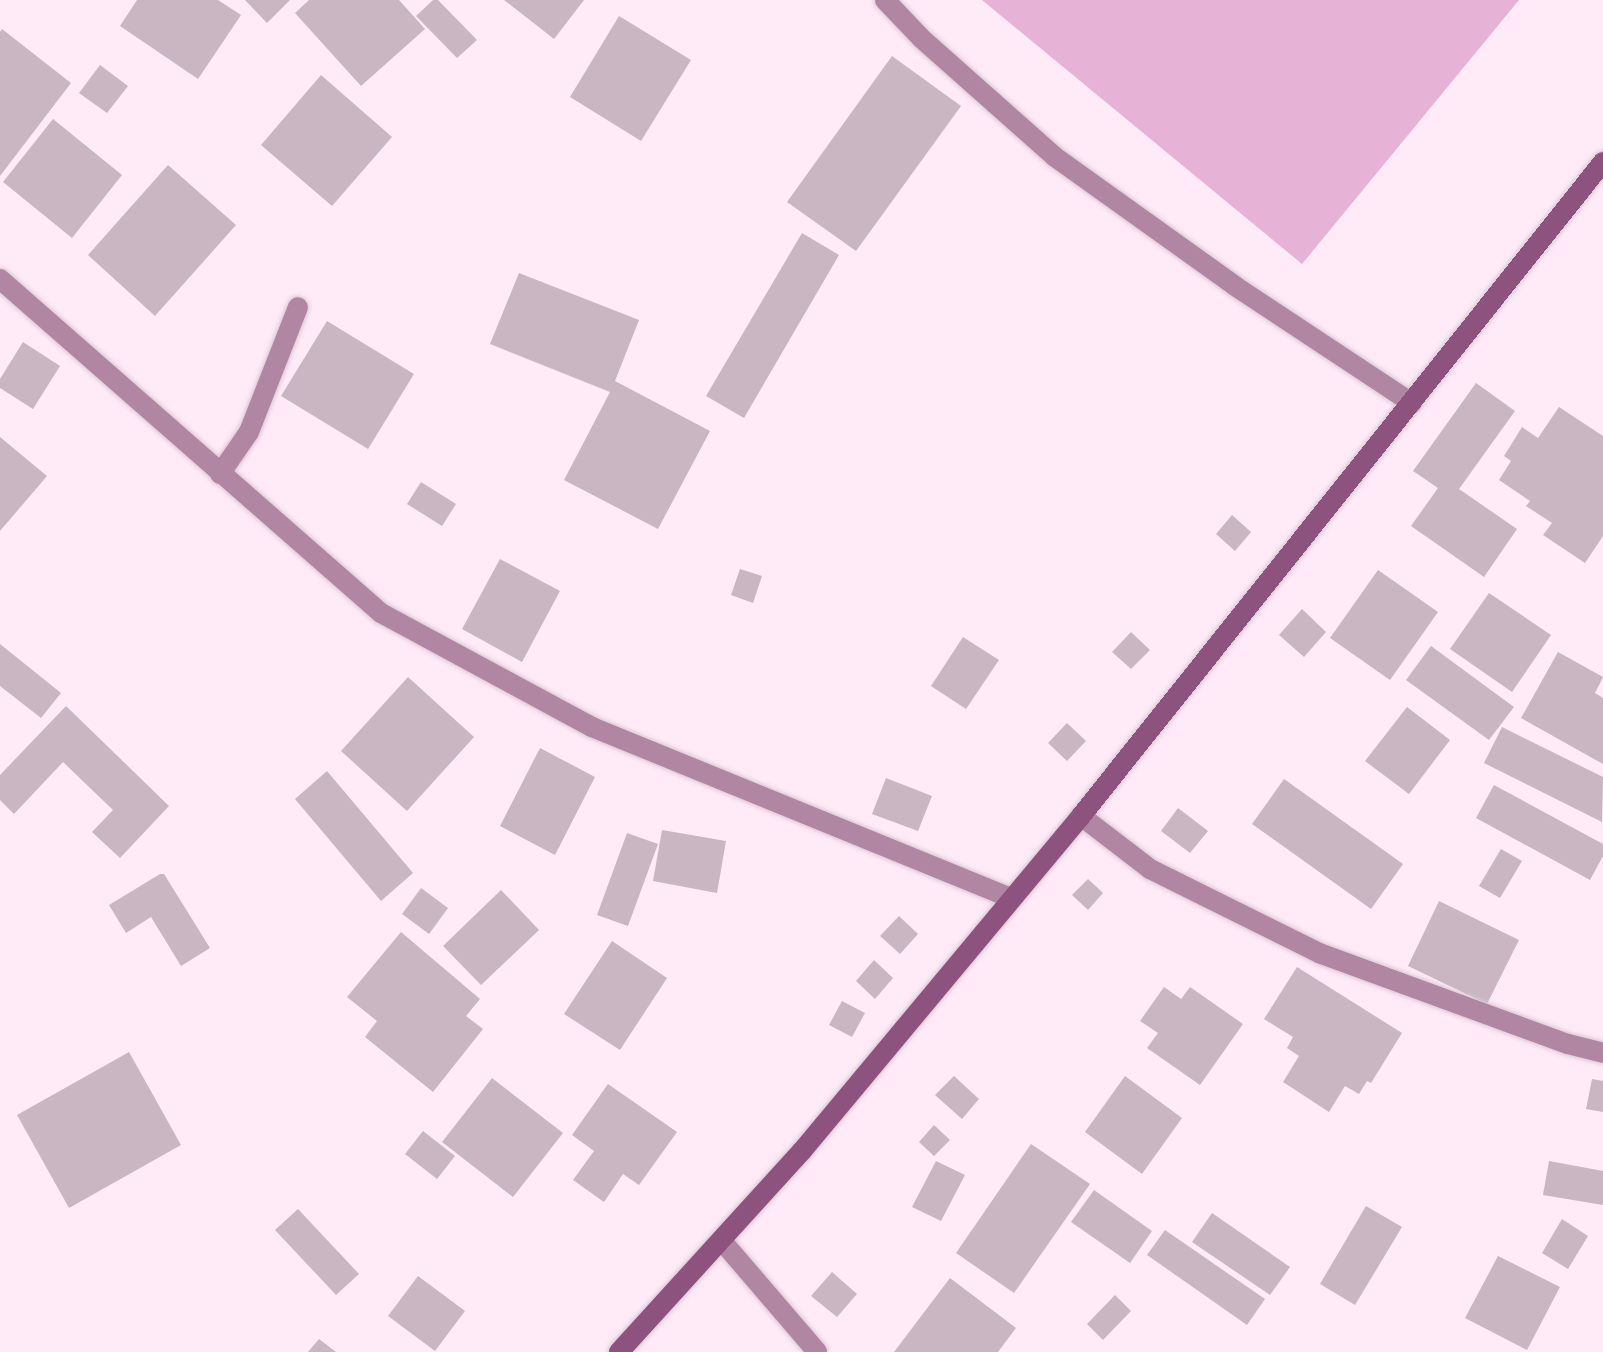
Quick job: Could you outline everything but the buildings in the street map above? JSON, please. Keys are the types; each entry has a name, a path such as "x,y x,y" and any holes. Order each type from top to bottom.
{"main road":[{"path":"619,1352 722,1241 1081,816 1603,162"}],"street":[{"path":"885,0 921,38 1055,157 1235,286 1412,403"},
{"path":"0,279 381,613 577,720 1012,898"},
{"path":"220,474 249,432 298,307"},
{"path":"1081,816 1150,869 1319,953 1568,1044 1603,1053"},
{"path":"722,1241 817,1352"}],"shaded area":[{"path":"982,0 1519,0 1302,264"}]}
